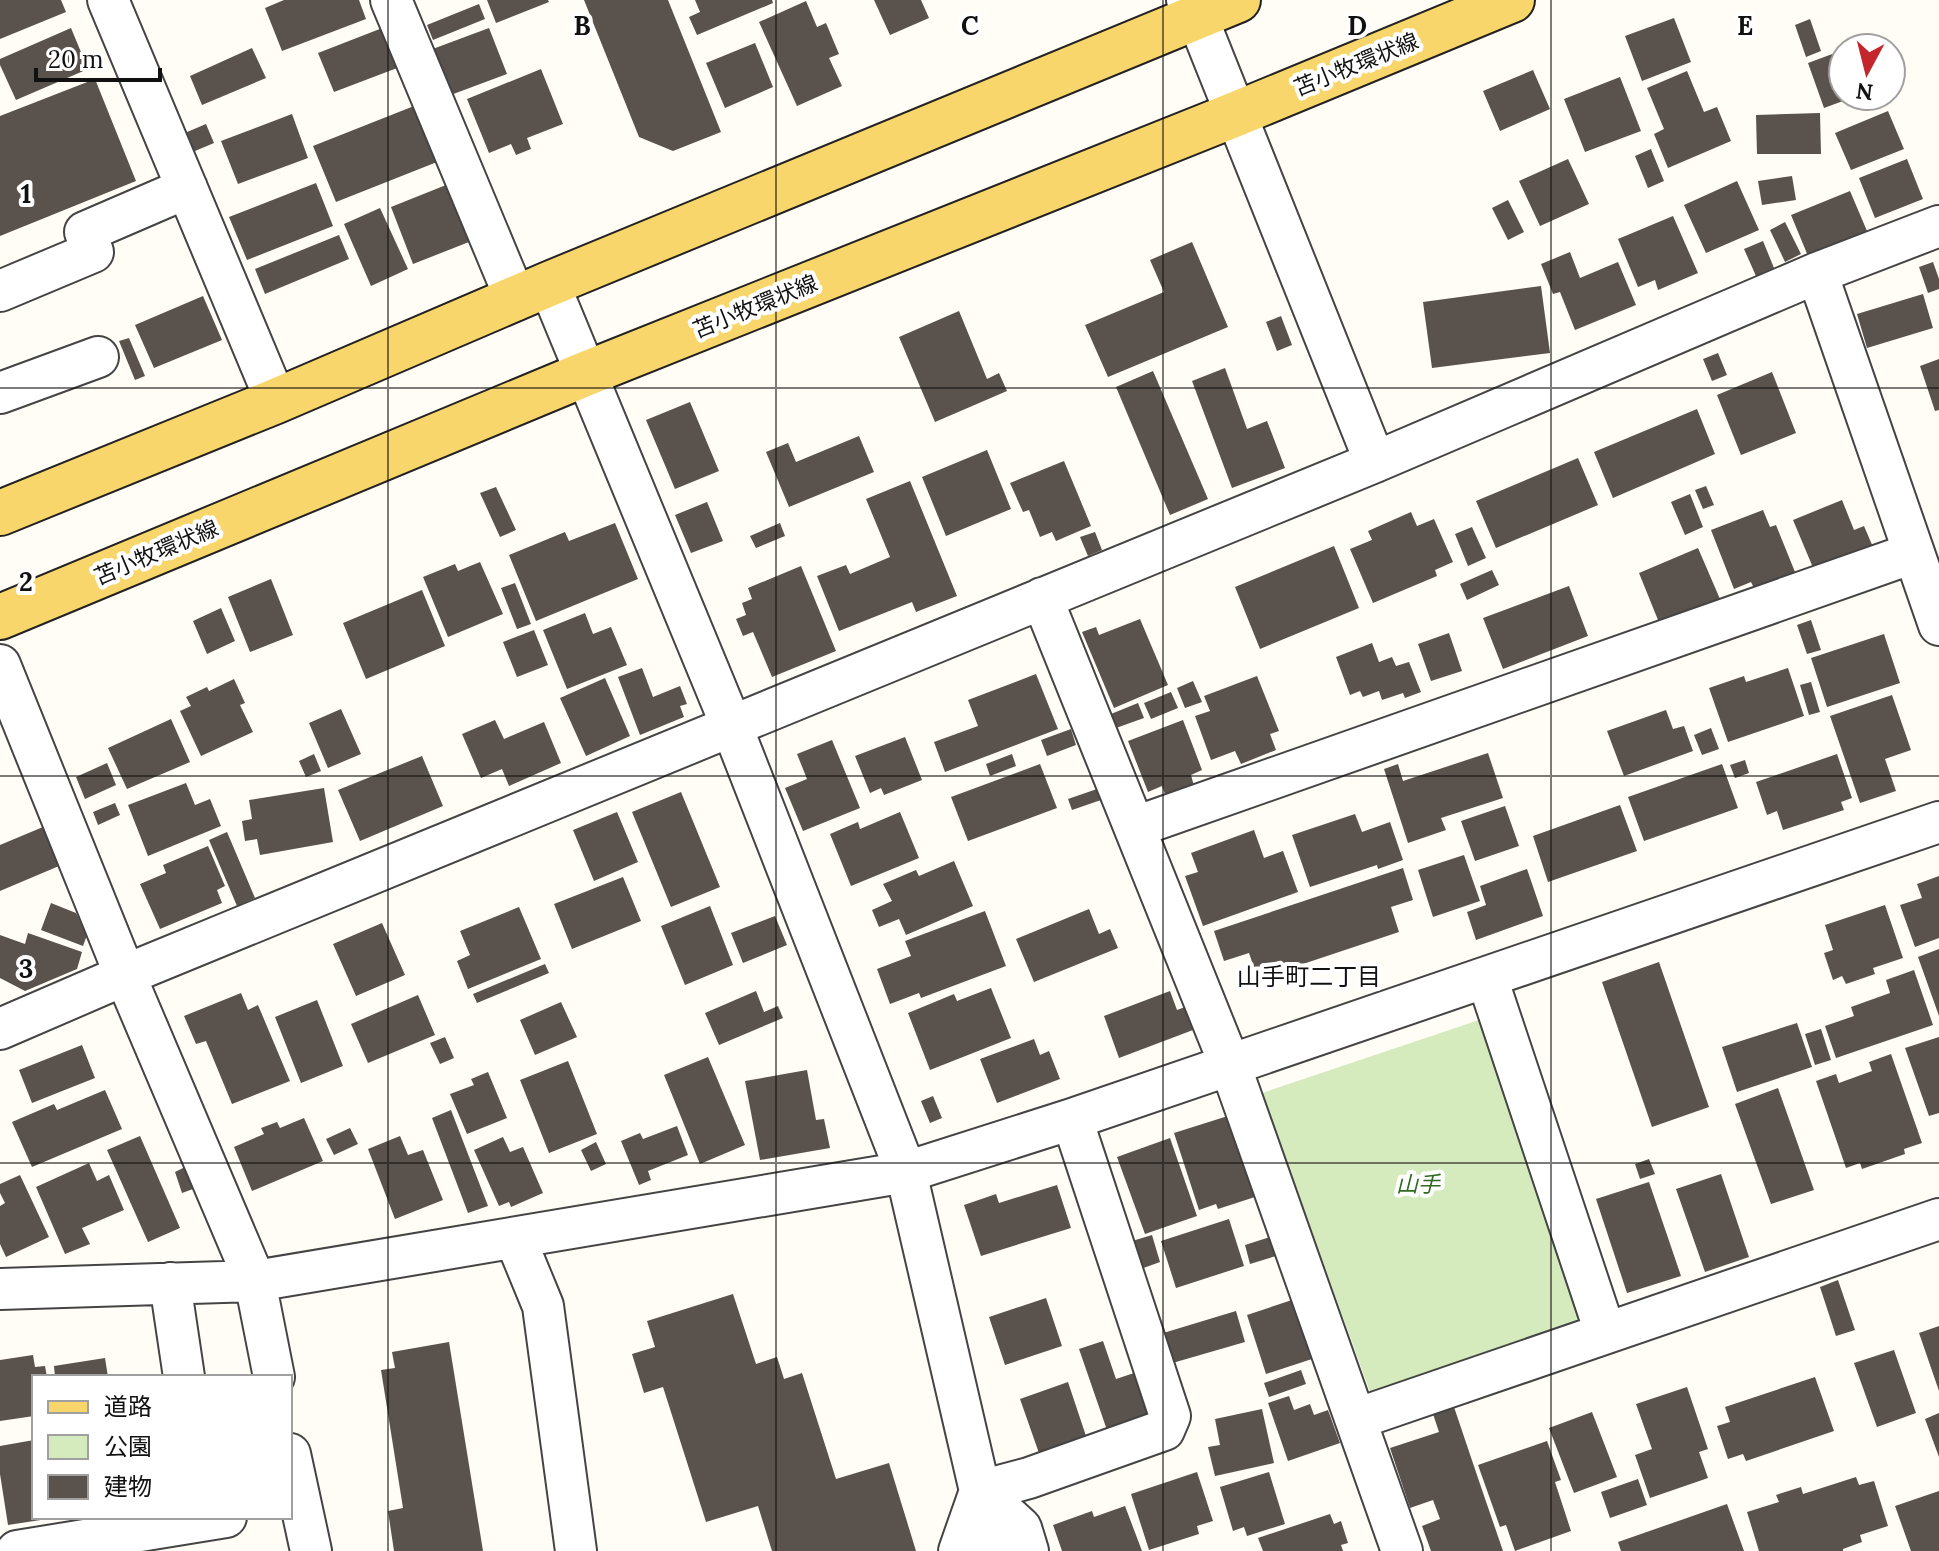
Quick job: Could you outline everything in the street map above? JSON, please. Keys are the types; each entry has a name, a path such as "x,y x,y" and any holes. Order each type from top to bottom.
{"main road":[{"path":"0,513 276,401 1192,8 1238,0"},
{"name":"苫小牧環状線","path":"0,617 585,374 1236,114 1512,0"}],"street":[{"path":"108,0 276,401"},
{"path":"391,0 532,292 585,374 732,727 906,1172 980,1491 998,1551"},
{"path":"1192,8 1375,462"},
{"path":"0,291 93,252 85,232 187,188"},
{"path":"0,1029 1375,462 1817,273 1939,226"},
{"path":"1817,273 1939,625"},
{"path":"0,393 98,357"},
{"path":"1135,827 1913,553"},
{"path":"1042,598 1230,1065 1402,1551"},
{"path":"0,665 14,740 125,975 255,1281 274,1375"},
{"path":"0,1289 255,1281 906,1172 1072,1119 1939,822"},
{"path":"1487,978 1605,1332"},
{"path":"980,1491 1029,1478 1164,1430 1170,1416 1072,1119"},
{"path":"1356,1419 1939,1219"},
{"path":"515,1238 543,1306 576,1551"},
{"path":"170,1283 184,1375"},
{"path":"292,1475 295,1506 311,1551"},
{"path":"959,1551 980,1491"},
{"path":"980,1491 1021,1528 1028,1551"},
{"path":"17,1551 214,1519"}],"green space":[{"name":"山手","path":"1482,1019 1582,1302 1576,1323 1370,1392 1262,1093"}],"building":[{"path":"0,0 61,0 66,12 0,39"},
{"path":"284,0 359,0 366,19 282,51 265,8"},
{"path":"487,0 548,0 549,2 496,23"},
{"path":"584,0 668,0 721,132 673,151 639,137"},
{"path":"695,0 772,0 773,3 697,35 689,17 700,12"},
{"path":"874,0 921,0 929,18 890,35"},
{"path":"806,1 817,27 826,23 839,54 829,58 842,86 797,106 759,22"},
{"path":"479,4 485,19 433,40 427,25"},
{"path":"1674,18 1691,62 1642,81 1625,36"},
{"path":"1810,19 1821,51 1806,57 1795,25"},
{"path":"390,25 405,65 334,92 318,53"},
{"path":"71,28 88,69 16,100 0,59"},
{"path":"489,28 507,74 448,96 430,50"},
{"path":"755,43 773,87 725,108 706,63"},
{"path":"252,48 266,78 202,105 190,76"},
{"path":"1827,56 1827,107 1824,108 1808,63"},
{"path":"541,69 563,124 527,138 531,149 516,155 511,144 489,153 467,99"},
{"path":"1533,70 1550,109 1500,131 1483,91"},
{"path":"1687,71 1704,112 1717,107 1731,141 1668,168 1654,134 1664,129 1647,88"},
{"path":"1620,77 1641,131 1585,152 1564,99"},
{"path":"95,79 136,181 0,236 0,116"},
{"path":"414,106 437,162 336,202 313,146"},
{"path":"1888,112 1904,149 1851,170 1835,133"},
{"path":"1820,113 1821,154 1757,154 1756,115"},
{"path":"292,114 308,158 238,184 221,141"},
{"path":"206,124 214,143 188,154 180,135"},
{"path":"1651,149 1664,181 1648,188 1635,156"},
{"path":"1568,159 1589,204 1540,226 1519,181"},
{"path":"1907,159 1923,199 1875,218 1859,178"},
{"path":"1792,176 1796,200 1762,205 1758,181"},
{"path":"1737,181 1759,230 1706,253 1684,205"},
{"path":"316,183 333,226 247,260 229,217"},
{"path":"446,185 469,242 413,264 391,207"},
{"path":"1850,191 1867,231 1808,256 1791,215"},
{"path":"1508,200 1524,232 1508,240 1492,208"},
{"path":"380,208 408,269 371,286 344,224"},
{"path":"1673,216 1698,273 1658,290 1655,280 1638,287 1618,239"},
{"path":"1785,222 1801,254 1785,262 1770,230"},
{"path":"339,235 349,259 265,294 255,269"},
{"path":"1763,241 1774,268 1756,276 1744,249"},
{"path":"1192,242 1228,327 1108,377 1085,325 1164,292 1150,260"},
{"path":"1570,252 1580,278 1618,262 1636,305 1575,330 1560,292 1553,294 1541,264"},
{"path":"1933,262 1939,289 1928,293 1919,267"},
{"path":"1541,286 1550,353 1432,368 1423,302"},
{"path":"1923,294 1933,328 1867,348 1857,314"},
{"path":"203,296 222,340 154,368 135,325"},
{"path":"959,311 987,379 999,373 1007,391 935,422 899,337"},
{"path":"1281,316 1292,345 1277,351 1266,322"},
{"path":"129,338 145,376 135,380 119,341"},
{"path":"1718,353 1727,375 1712,381 1703,359"},
{"path":"1939,359 1939,410 1935,411 1920,366"},
{"path":"1225,368 1247,429 1267,421 1285,468 1232,488 1192,381"},
{"path":"1153,371 1208,499 1170,515 1116,387"},
{"path":"1772,372 1796,433 1741,455 1717,395"},
{"path":"690,402 719,471 675,489 646,420"},
{"path":"1697,409 1715,454 1613,498 1594,452"},
{"path":"859,436 874,472 789,507 766,452 788,443 796,462"},
{"path":"987,450 1011,509 946,536 922,477"},
{"path":"1578,458 1598,505 1496,548 1476,501"},
{"path":"1064,461 1091,526 1056,541 1052,532 1040,537 1029,510 1023,512 1010,483"},
{"path":"910,481 957,596 916,612 912,602 839,631 817,576 846,565 850,574 890,557 866,499"},
{"path":"1706,486 1714,505 1703,509 1695,490"},
{"path":"496,487 516,530 500,537 480,493"},
{"path":"1690,494 1703,527 1685,535 1671,502"},
{"path":"1842,500 1854,530 1864,526 1873,547 1814,570 1793,520"},
{"path":"707,502 723,541 691,553 675,515"},
{"path":"1763,510 1770,527 1776,525 1795,572 1754,588 1751,582 1734,589 1711,530"},
{"path":"1411,512 1417,526 1434,519 1453,562 1435,570 1437,576 1373,603 1350,549 1372,540 1368,531"},
{"path":"615,523 638,579 536,621 509,555 565,532 569,541"},
{"path":"780,523 785,536 756,548 750,536"},
{"path":"1472,527 1486,558 1468,566 1455,534"},
{"path":"1095,532 1102,550 1088,556 1080,537"},
{"path":"1334,546 1359,608 1260,649 1235,587"},
{"path":"1698,548 1720,599 1660,625 1639,573"},
{"path":"480,562 503,614 448,637 423,577 455,564 458,571"},
{"path":"801,566 836,651 772,677 753,632 743,636 736,619 746,615 742,603 752,599 748,588"},
{"path":"1492,570 1499,585 1467,600 1460,584"},
{"path":"271,579 293,635 250,652 228,597"},
{"path":"515,583 531,624 517,629 501,588"},
{"path":"1569,586 1588,636 1503,669 1483,618"},
{"path":"422,590 445,646 366,679 343,623"},
{"path":"221,608 235,641 207,654 193,621"},
{"path":"585,613 593,634 611,627 627,665 567,689 543,630"},
{"path":"1140,619 1168,685 1114,708 1082,632 1096,627 1099,635"},
{"path":"1811,620 1821,650 1807,654 1797,625"},
{"path":"534,630 548,665 517,677 503,642"},
{"path":"1449,633 1462,671 1431,681 1418,644"},
{"path":"1884,634 1900,683 1827,707 1811,658"},
{"path":"1372,643 1379,662 1392,657 1396,666 1409,662 1421,692 1405,698 1403,693 1382,700 1379,691 1363,697 1360,691 1350,695 1336,657"},
{"path":"642,668 653,697 680,686 687,704 680,706 684,717 640,735 618,677"},
{"path":"1788,668 1804,716 1728,742 1709,688 1744,676 1746,682"},
{"path":"1036,674 1058,729 945,772 934,742 978,726 968,700"},
{"path":"1257,676 1279,731 1270,734 1276,750 1241,764 1235,751 1211,760 1195,716 1210,711 1204,696"},
{"path":"605,678 630,736 586,756 560,698"},
{"path":"234,679 245,703 240,705 253,732 201,756 180,711 191,706 186,697 207,687 209,691"},
{"path":"1193,681 1202,702 1185,708 1177,688"},
{"path":"1811,682 1820,712 1809,715 1800,685"},
{"path":"1171,692 1178,708 1151,719 1144,703"},
{"path":"1892,695 1911,750 1885,759 1896,791 1860,803 1830,716"},
{"path":"1138,703 1144,718 1116,728 1111,714"},
{"path":"341,709 361,754 328,768 309,723"},
{"path":"1666,710 1673,729 1684,726 1693,751 1624,776 1607,731"},
{"path":"171,719 190,762 127,789 108,748"},
{"path":"495,720 504,739 544,722 561,763 509,786 502,769 481,778 462,734"},
{"path":"1183,720 1202,770 1191,775 1194,786 1166,797 1162,786 1148,792 1128,741"},
{"path":"1711,728 1719,749 1702,755 1694,735"},
{"path":"1071,729 1076,745 1047,756 1041,740"},
{"path":"905,737 922,780 884,795 881,788 870,793 855,756"},
{"path":"832,740 860,808 803,831 785,788 807,779 797,754"},
{"path":"1488,753 1503,798 1441,818 1446,830 1408,843 1384,769 1398,764 1403,781"},
{"path":"314,754 321,771 306,777 299,761"},
{"path":"1012,754 1016,766 990,776 986,764"},
{"path":"1837,754 1852,798 1841,802 1844,810 1783,830 1777,811 1767,815 1756,782"},
{"path":"422,756 443,806 360,841 338,790"},
{"path":"1745,760 1749,773 1735,778 1730,765"},
{"path":"107,763 116,785 85,799 76,777"},
{"path":"1040,764 1057,808 968,841 951,797"},
{"path":"1722,764 1738,808 1644,841 1628,797"},
{"path":"186,783 195,805 210,799 221,826 148,856 128,805"},
{"path":"324,788 333,842 260,855 257,839 245,841 242,821 252,819 249,800"},
{"path":"1097,789 1101,800 1072,810 1068,799"},
{"path":"681,792 720,887 671,907 632,812"},
{"path":"115,803 120,815 98,825 93,812"},
{"path":"1620,805 1637,851 1548,882 1533,836"},
{"path":"1505,806 1519,846 1475,861 1461,821"},
{"path":"617,812 638,862 594,881 573,830"},
{"path":"900,812 919,858 851,886 830,834 858,822 860,829"},
{"path":"1355,814 1362,832 1390,822 1403,860 1378,869 1377,865 1310,887 1292,835"},
{"path":"43,827 59,866 0,891 0,845"},
{"path":"1254,830 1264,858 1283,851 1298,892 1203,926 1185,876 1198,872 1191,853"},
{"path":"227,832 255,898 237,906 209,840"},
{"path":"208,846 225,886 217,890 222,903 160,929 140,884 166,873 163,865"},
{"path":"1464,855 1480,901 1433,917 1418,870"},
{"path":"954,861 973,906 906,935 899,919 879,927 872,910 892,901 883,884 916,870 919,876"},
{"path":"1403,868 1413,900 1391,907 1399,932 1258,979 1249,953 1224,961 1214,931"},
{"path":"1527,869 1543,916 1476,940 1467,912 1486,905 1480,886"},
{"path":"1939,876 1939,938 1915,947 1900,905 1922,898 1917,884"},
{"path":"623,877 641,921 572,949 554,904"},
{"path":"51,903 76,913 87,935 83,946 41,930"},
{"path":"1885,905 1903,958 1873,968 1875,974 1846,984 1842,976 1833,980 1824,953 1833,950 1825,925"},
{"path":"710,906 733,965 685,985 661,926"},
{"path":"519,907 541,959 468,989 457,961 470,955 460,931"},
{"path":"1089,909 1099,934 1110,929 1118,948 1034,982 1016,939"},
{"path":"985,911 1006,966 921,998 919,993 890,1004 877,969 911,956 905,941"},
{"path":"775,916 787,945 743,963 731,933"},
{"path":"382,923 405,975 356,996 333,944"},
{"path":"28,933 82,952 77,969 25,991 0,978 0,935 25,944"},
{"path":"1939,949 1939,1016 1918,957"},
{"path":"1659,962 1709,1107 1652,1127 1602,982"},
{"path":"545,964 549,973 477,1003 473,994"},
{"path":"1914,970 1933,1025 1836,1058 1825,1026 1854,1016 1851,1007 1890,993 1886,980"},
{"path":"991,988 1011,1038 930,1070 908,1013 954,994 957,1001"},
{"path":"756,991 764,1012 778,1006 783,1018 719,1045 705,1013"},
{"path":"1170,991 1177,1010 1185,1007 1193,1030 1119,1058 1104,1016"},
{"path":"241,993 248,1010 258,1005 290,1081 232,1104 206,1041 196,1044 184,1016"},
{"path":"418,995 435,1035 368,1063 351,1024"},
{"path":"317,1000 343,1066 301,1083 275,1017"},
{"path":"561,1002 577,1037 535,1055 520,1020"},
{"path":"1797,1023 1812,1067 1737,1092 1722,1047"},
{"path":"1821,1029 1831,1060 1815,1065 1805,1034"},
{"path":"445,1037 454,1058 440,1064 430,1043"},
{"path":"1939,1037 1939,1113 1929,1116 1905,1048"},
{"path":"1034,1039 1040,1055 1049,1051 1060,1079 997,1103 980,1059"},
{"path":"82,1045 95,1078 32,1103 19,1070"},
{"path":"1891,1054 1922,1143 1904,1149 1905,1154 1862,1169 1860,1163 1846,1168 1816,1081 1836,1074 1839,1083 1872,1071 1869,1062"},
{"path":"708,1057 745,1145 700,1164 664,1075"},
{"path":"568,1061 597,1134 549,1153 520,1080"},
{"path":"807,1070 816,1120 824,1119 830,1148 760,1160 745,1081"},
{"path":"488,1072 507,1118 467,1134 450,1094 474,1085 471,1079"},
{"path":"1778,1088 1814,1190 1771,1204 1735,1104"},
{"path":"105,1090 122,1129 32,1167 12,1122 54,1104 57,1110"},
{"path":"933,1096 942,1118 930,1123 921,1101"},
{"path":"451,1110 488,1206 468,1213 432,1118"},
{"path":"1231,1115 1258,1196 1218,1209 1216,1204 1199,1210 1174,1133"},
{"path":"304,1118 323,1161 252,1191 234,1147 264,1134 261,1128 277,1122 280,1128"},
{"path":"677,1126 688,1155 648,1171 651,1180 639,1185 621,1141 640,1133 643,1139"},
{"path":"350,1128 358,1144 334,1155 326,1139"},
{"path":"140,1136 180,1228 148,1242 107,1150"},
{"path":"400,1136 408,1155 423,1150 443,1200 395,1219 368,1149"},
{"path":"503,1137 510,1152 523,1147 543,1193 511,1207 509,1202 499,1206 474,1150"},
{"path":"1170,1138 1197,1216 1145,1234 1117,1157"},
{"path":"596,1142 606,1164 591,1171 581,1150"},
{"path":"1649,1159 1655,1174 1640,1179 1635,1164"},
{"path":"89,1163 97,1181 109,1175 124,1210 82,1228 90,1244 65,1254 36,1187"},
{"path":"185,1167 193,1189 182,1193 175,1172"},
{"path":"1721,1174 1749,1257 1705,1272 1676,1189"},
{"path":"20,1175 49,1237 6,1257 0,1244 0,1206 5,1203 0,1184"},
{"path":"1649,1182 1681,1276 1627,1293 1596,1199"},
{"path":"1057,1185 1071,1228 981,1256 964,1205 996,1194 999,1203"},
{"path":"1229,1219 1244,1266 1176,1288 1161,1241"},
{"path":"1152,1235 1160,1262 1138,1270 1129,1242"},
{"path":"1270,1237 1276,1256 1250,1264 1245,1245"},
{"path":"1838,1280 1855,1330 1836,1336 1820,1287"},
{"path":"733,1294 756,1364 777,1357 784,1379 802,1373 836,1479 889,1463 916,1551 772,1551 758,1506 706,1522 663,1387 644,1393 632,1354 655,1347 647,1321"},
{"path":"1046,1298 1062,1346 1005,1365 989,1317"},
{"path":"1292,1300 1312,1359 1266,1374 1247,1315"},
{"path":"1236,1311 1245,1342 1169,1364 1160,1334"},
{"path":"1939,1326 1939,1391 1919,1333"},
{"path":"1103,1341 1116,1379 1134,1373 1149,1419 1108,1433 1079,1349"},
{"path":"449,1342 483,1551 394,1551 388,1511 403,1508 381,1370 395,1368 392,1352"},
{"path":"1894,1350 1916,1413 1877,1427 1854,1363"},
{"path":"33,1355 35,1367 45,1366 47,1375 32,1375 32,1416 0,1421 0,1360"},
{"path":"105,1358 108,1375 55,1375 54,1366"},
{"path":"1301,1370 1306,1384 1269,1397 1264,1383"},
{"path":"1815,1377 1834,1431 1746,1461 1743,1454 1728,1459 1717,1426 1730,1422 1725,1407"},
{"path":"1068,1382 1087,1439 1040,1456 1020,1399"},
{"path":"1687,1387 1708,1449 1699,1452 1708,1478 1650,1498 1635,1455 1652,1449 1636,1404"},
{"path":"1289,1396 1294,1410 1310,1404 1314,1415 1328,1410 1340,1443 1288,1461 1268,1403"},
{"path":"1454,1407 1503,1551 1431,1551 1422,1526 1440,1519 1433,1500 1410,1508 1390,1448 1439,1432 1433,1414"},
{"path":"1262,1409 1274,1463 1215,1476 1208,1447 1220,1445 1215,1419"},
{"path":"1592,1412 1617,1477 1574,1493 1549,1428"},
{"path":"1939,1413 1939,1457 1925,1419"},
{"path":"32,1440 32,1519 47,1519 8,1525 0,1474 0,1446"},
{"path":"1547,1441 1561,1480 1555,1482 1571,1531 1515,1551 1506,1525 1500,1527 1478,1465"},
{"path":"1197,1472 1213,1521 1197,1526 1199,1534 1149,1550 1131,1494"},
{"path":"1269,1472 1285,1524 1247,1536 1244,1527 1233,1531 1220,1487"},
{"path":"1856,1477 1859,1485 1874,1481 1888,1526 1860,1535 1862,1542 1843,1551 1759,1551 1747,1512 1779,1502 1776,1495 1801,1487 1803,1494"},
{"path":"1638,1479 1647,1505 1610,1518 1601,1492"},
{"path":"1939,1491 1939,1551 1911,1551 1895,1506"},
{"path":"1727,1504 1744,1551 1621,1551 1618,1542"},
{"path":"1125,1506 1142,1551 1062,1551 1053,1525 1092,1511 1094,1517"},
{"path":"1330,1514 1334,1524 1341,1521 1348,1543 1341,1545 1343,1551 1263,1551 1258,1538"}],"district":[{"name":"山手町二丁目","path":"1309,976"}]}
